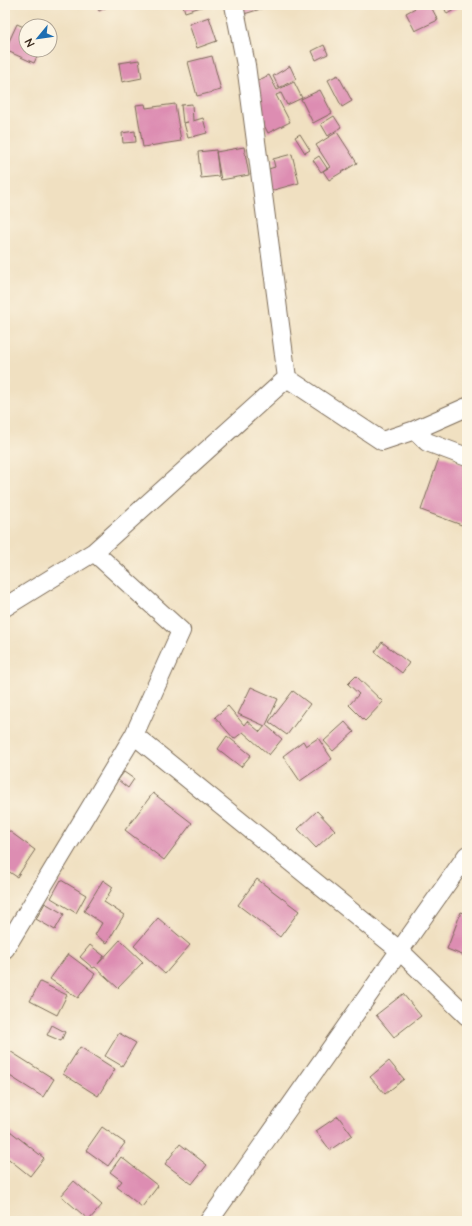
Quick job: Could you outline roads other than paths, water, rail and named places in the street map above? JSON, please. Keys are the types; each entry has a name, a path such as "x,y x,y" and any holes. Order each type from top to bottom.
{"street":[{"path":"234,5 246,65 287,378 382,441 415,430 467,407"},
{"path":"5,607 94,552 287,378"},
{"path":"415,430 426,442 467,457"},
{"path":"5,949 134,735 181,631 94,552"},
{"path":"134,735 399,950 467,1016"},
{"path":"209,1221 467,855"}]}
